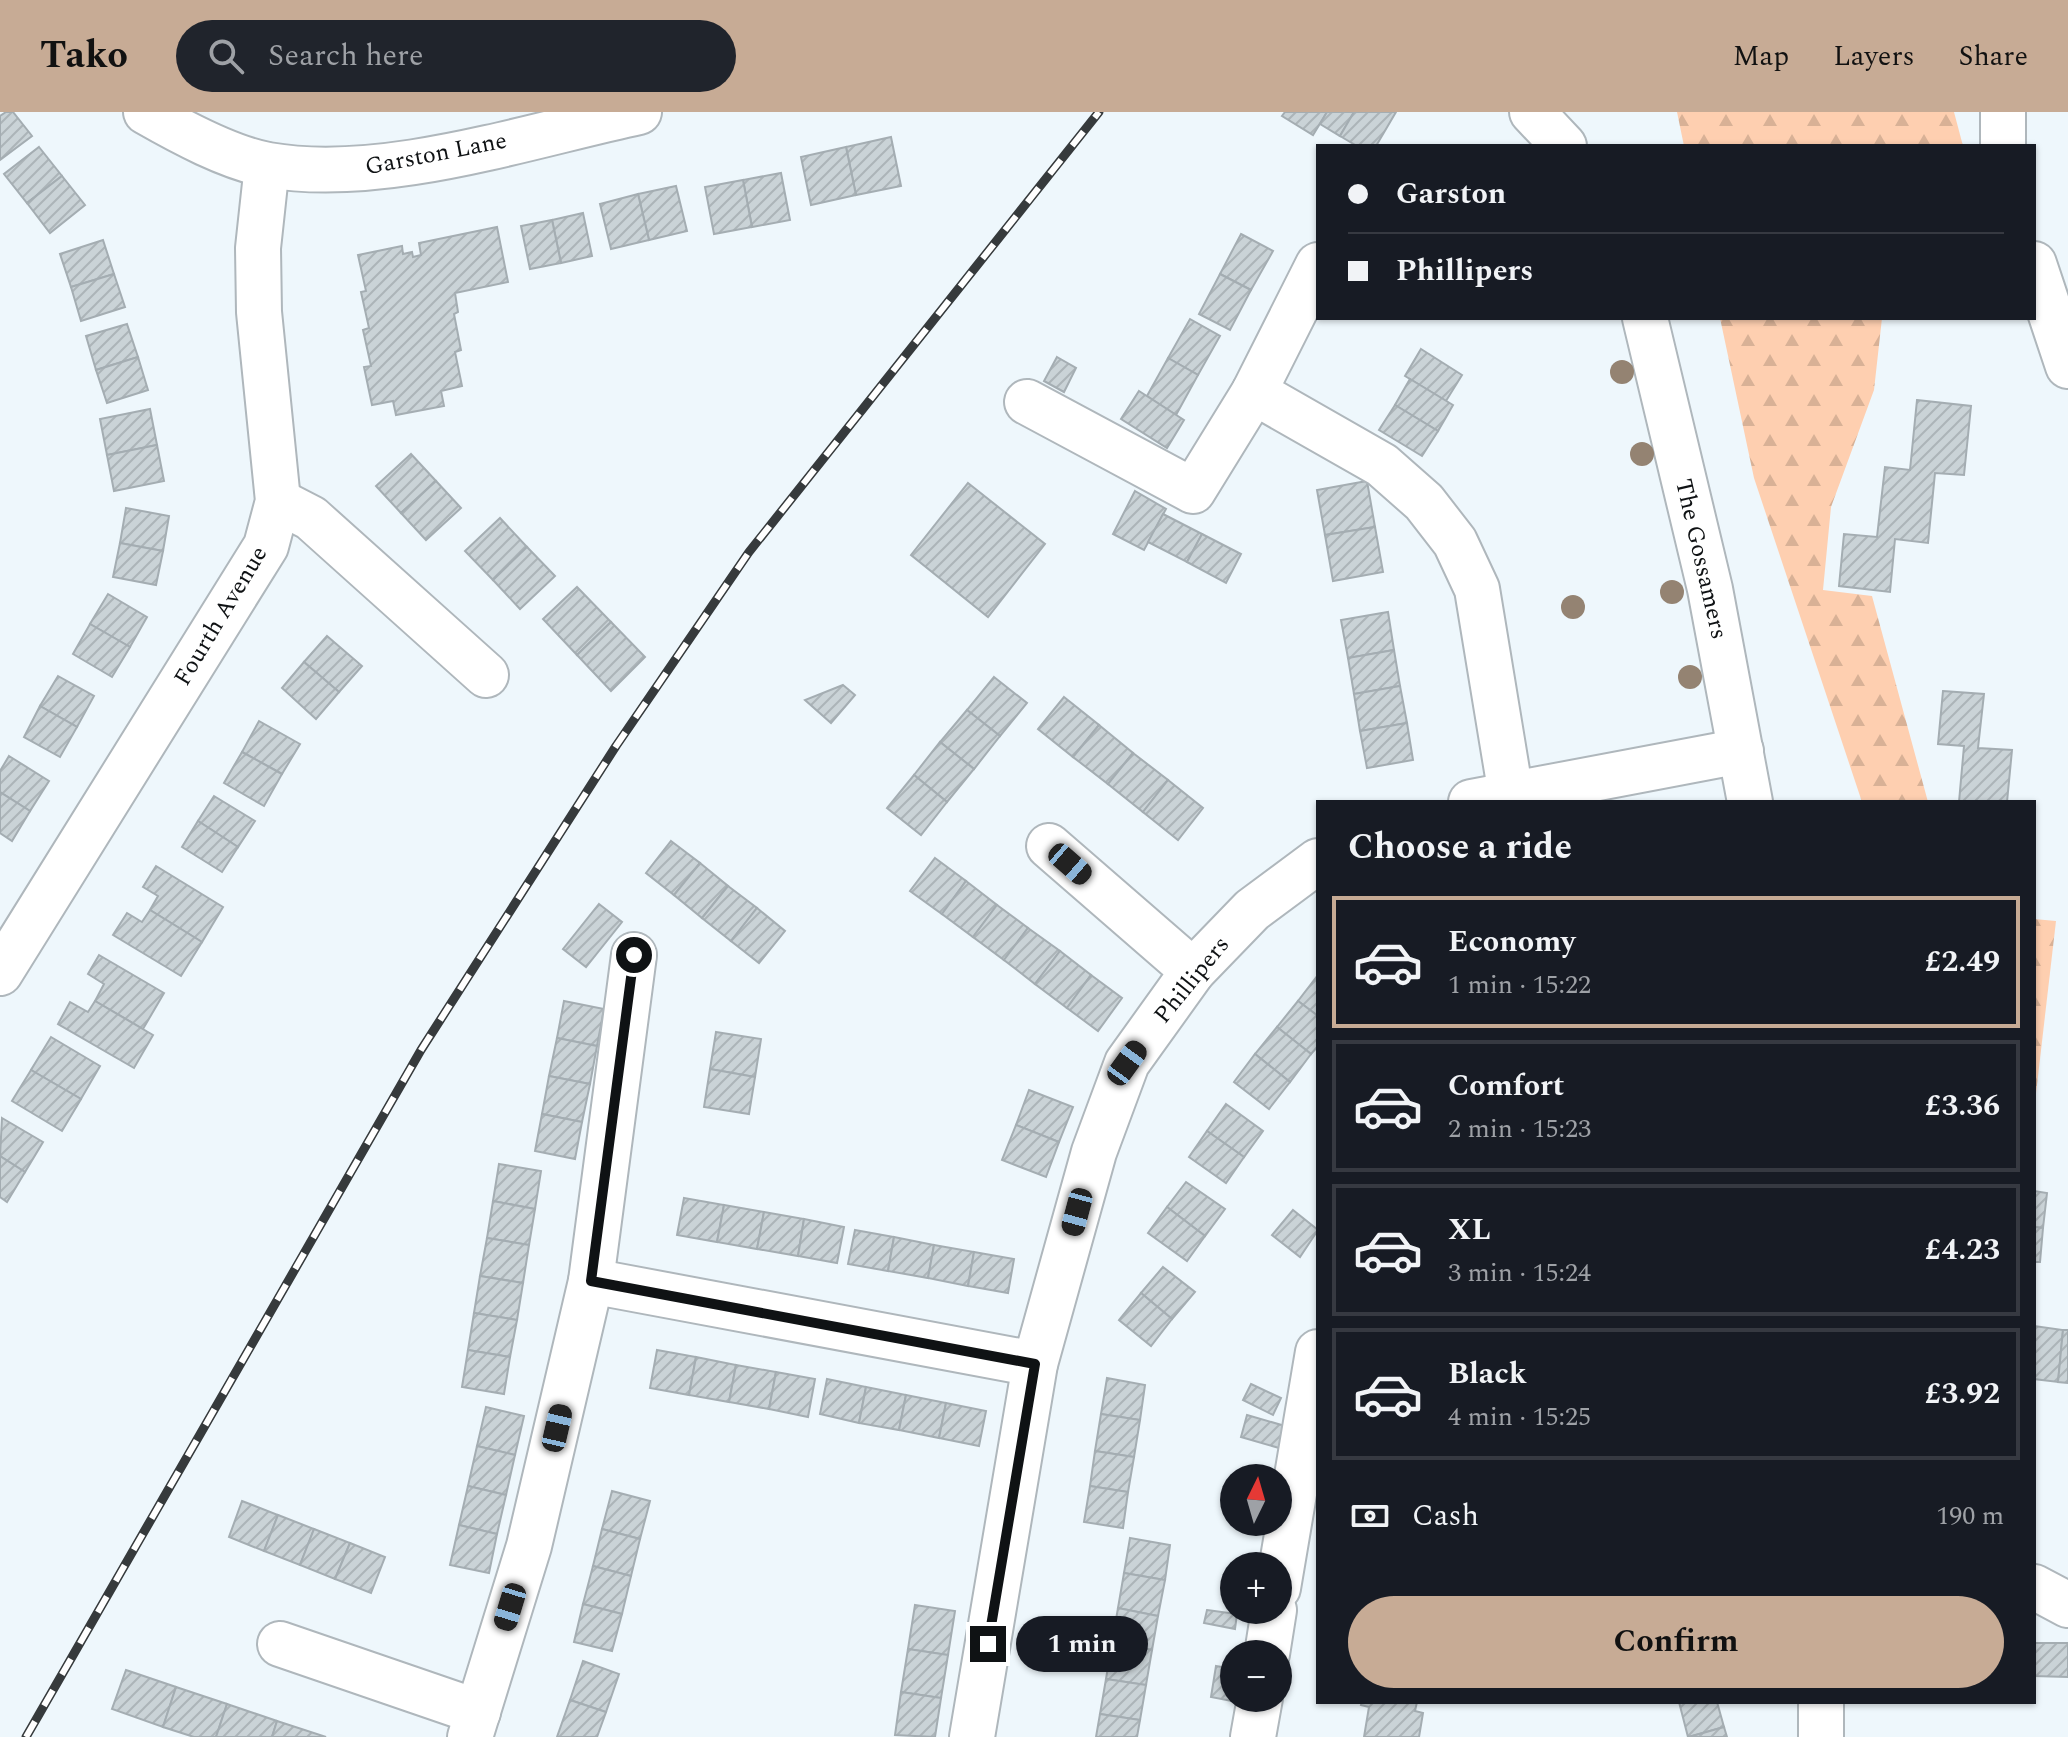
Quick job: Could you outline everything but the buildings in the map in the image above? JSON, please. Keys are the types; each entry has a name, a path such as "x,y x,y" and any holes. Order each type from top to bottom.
{"street":[{"name":"Garston Lane","path":"146,112 185,134 267,165 362,169 558,121 639,112"},
{"path":"1532,112 1562,144"},
{"path":"2003,112 2003,144"},
{"name":"Fourth Avenue","path":"0,973 266,546 278,501 259,312 258,248 267,165"},
{"path":"1027,402 1193,491 1254,392 1316,269"},
{"path":"2036,270 2068,366"},
{"name":"The Gossamers","path":"1645,320 1710,589 1750,800"},
{"path":"1254,392 1382,465 1424,502 1455,542 1477,589 1491,799 1741,751"},
{"path":"278,501 311,518 486,675"},
{"path":"1049,846 1193,971"},
{"name":"Phillipers","path":"972,1737 1035,1364 1094,1152 1127,1063 1193,971 1252,910 1316,862"},
{"path":"280,1644 474,1725 529,1546 591,1281 634,955"},
{"path":"591,1281 1035,1364"},
{"path":"1293,1566 1316,1369"},
{"path":"2036,1588 2068,1605"},
{"path":"1821,1704 1821,1737"},
{"path":"1253,1737 1257,1712"}],"green space":[{"path":"1677,112 1954,112 1962,144 1684,144"},
{"path":"1720,320 1882,320 1874,390 1831,507 1823,590 1872,596 1927,800 1861,800 1754,478"},
{"path":"2036,919 2056,921 2036,1093"}],"railway":[{"path":"26,1737 421,1050 616,746 749,552 1099,112"}],"route":[{"path":"634,955 591,1281 1035,1364 988,1644"}]}
